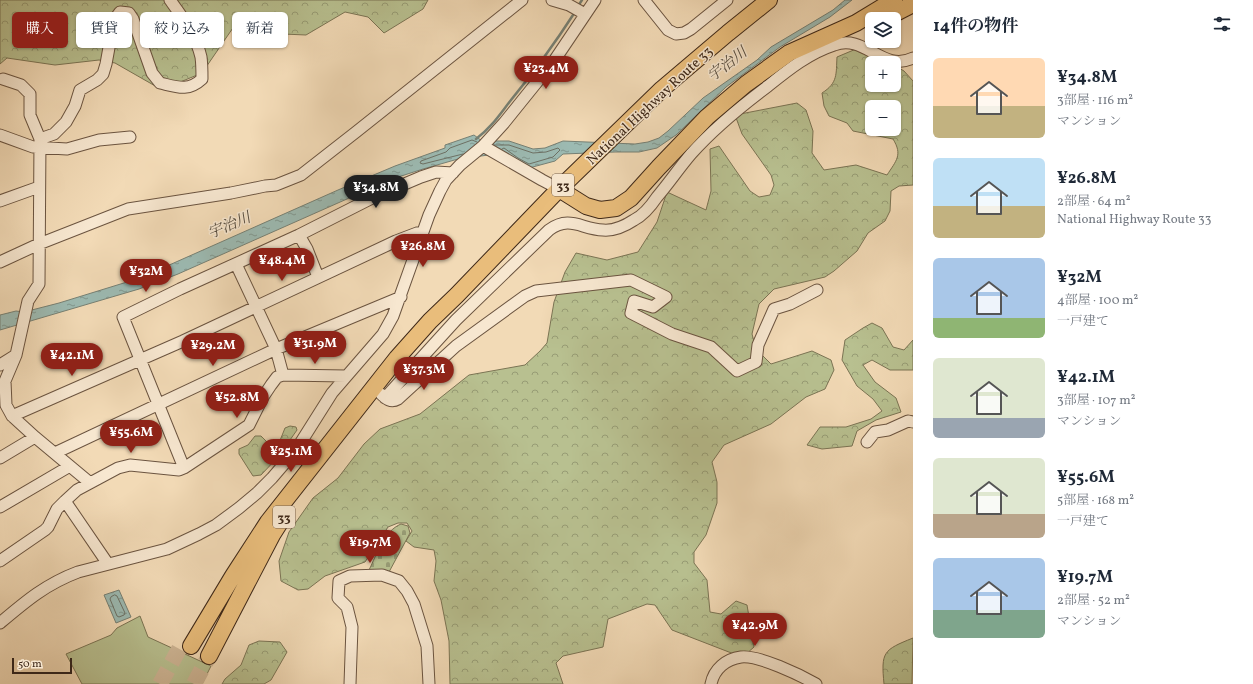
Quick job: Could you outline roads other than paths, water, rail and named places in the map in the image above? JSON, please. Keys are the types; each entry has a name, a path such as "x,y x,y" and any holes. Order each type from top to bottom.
{"highway":[{"name":"National Highway Route 33","path":"187,644 229,568 268,522 397,358 430,321 457,296 559,189 662,90 769,0"},
{"path":"559,189 586,206 600,210 616,208 631,198 707,117 746,84 789,53 856,23 894,0"},
{"path":"898,12 913,4"},
{"path":"856,23 865,21"},
{"name":"33","path":"209,656 272,534 373,388"}],"street":[{"path":"0,135 33,147 54,134 66,122 75,106 80,90 97,80 103,74 114,20 120,12 129,13 133,19 152,73 160,84 184,88 195,85 202,79 201,58 196,41 187,22 170,0"},
{"path":"0,262 39,244 128,209 276,185 301,175 522,0"},
{"path":"552,0 577,10"},
{"path":"0,622 39,591 53,582 78,572 167,549 216,525 239,508 267,483 296,450 332,393 383,334 401,297 429,215 440,191 453,173 483,146 504,123 554,61 577,10 595,0"},
{"path":"644,0 668,30 676,34 684,33 727,0"},
{"path":"385,398 456,320 549,230 556,225 565,223 610,230 622,227 636,220 646,212 691,154 726,119 791,68 835,44 848,42 861,46 886,59 898,63 913,58"},
{"path":"3,79 21,85 30,94 30,115 39,143 39,284 28,301 19,334 16,355 5,381 3,407 35,437 90,482"},
{"path":"39,143 67,149 99,140 130,137"},
{"path":"483,146 559,189"},
{"path":"184,468 123,317 180,289 299,235 374,197 436,172 453,173"},
{"path":"0,201 39,187"},
{"path":"12,416 257,307 396,241 423,232"},
{"path":"299,235 307,249 318,278"},
{"path":"236,264 276,349 283,375"},
{"path":"373,388 385,398 394,401 398,399 456,346 525,296 536,291 631,280 666,297 653,307 634,301 631,313 672,334 711,347 737,370 756,362 758,345 774,309 790,304 817,290"},
{"path":"55,452 159,405 276,349 401,297"},
{"path":"0,365 16,355"},
{"path":"0,561 45,530 57,509 77,490 90,482 118,468 130,465 179,470 249,425 263,397 277,377 283,375 346,376"},
{"path":"867,442 875,432 888,430 908,421 913,422"},
{"path":"0,458 35,437"},
{"path":"0,507 70,466"},
{"path":"65,502 108,564"},
{"path":"350,684 352,628 347,607 338,598 339,581 350,576 382,575 399,581 407,591 414,604 427,646 430,684"},
{"path":"711,684 716,671 728,660 742,657 765,662 803,677 816,684"}],"water":[{"name":"宇治川","path":"845,0 852,0 830,17 780,47 726,87 676,135 657,148 639,152 563,154 555,161 529,168 504,153 458,159 392,179 178,274 139,289 0,330 0,315 16,311 24,312 59,303 140,278 338,190 395,166 445,148 445,145 474,135 482,141 509,141 533,149 545,148 563,141 635,144 648,142 659,138 703,98 757,60 771,47 833,10"},
{"path":"119,590 131,617 116,623 104,595"}],"waterway":[{"path":"578,6 582,0"},
{"path":"476,139 495,121 528,79 575,12"}],"tunnel":[{"path":"160,684 183,642"},
{"path":"194,684 209,656"}]}
